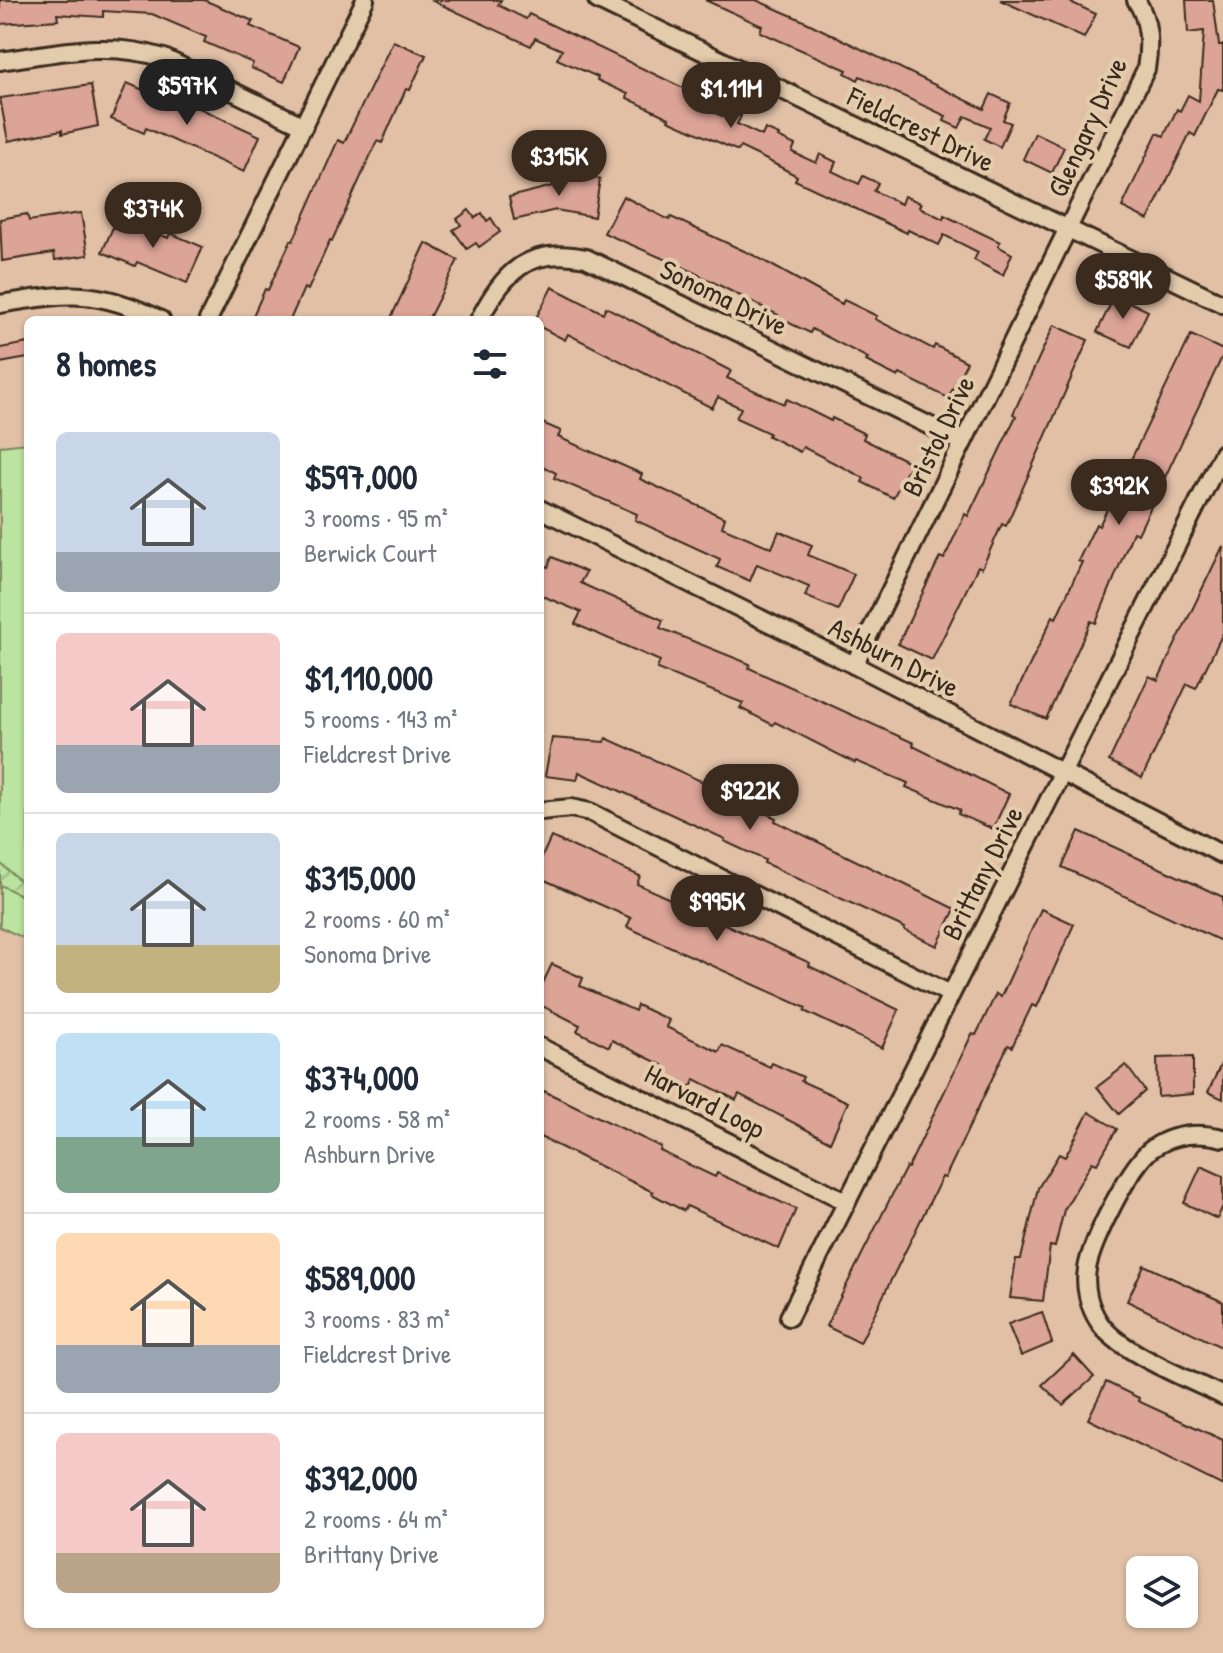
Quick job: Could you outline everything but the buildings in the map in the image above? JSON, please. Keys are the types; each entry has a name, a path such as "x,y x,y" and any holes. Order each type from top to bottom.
{"street":[{"path":"210,316 365,0"},
{"name":"Fieldcrest Drive","path":"597,0 1223,304"},
{"name":"Glengary Drive","path":"1068,230 1146,69 1149,39 1144,14 1136,0"},
{"path":"0,61 90,48 141,51 164,58 304,126"},
{"name":"Bristol Drive","path":"854,665 1068,230"},
{"name":"Sonoma Drive","path":"481,316 500,283 514,269 548,255 567,254 586,258 963,442"},
{"path":"0,304 81,295 108,298 153,316"},
{"name":"Brittany Drive","path":"789,1317 1223,453"},
{"name":"Ashburn Drive","path":"544,511 854,665 1223,855"},
{"path":"544,811 571,808 590,812 950,994"},
{"name":"Harvard Loop","path":"544,1049 847,1202"},
{"path":"1223,1138 1188,1134 1152,1148 1138,1161 1091,1251 1086,1286 1090,1304 1108,1334 1123,1346 1223,1396"}],"green space":[{"path":"24,443 24,938 0,927 0,446"},
{"path":"0,863 24,884 24,897 0,885"}]}
